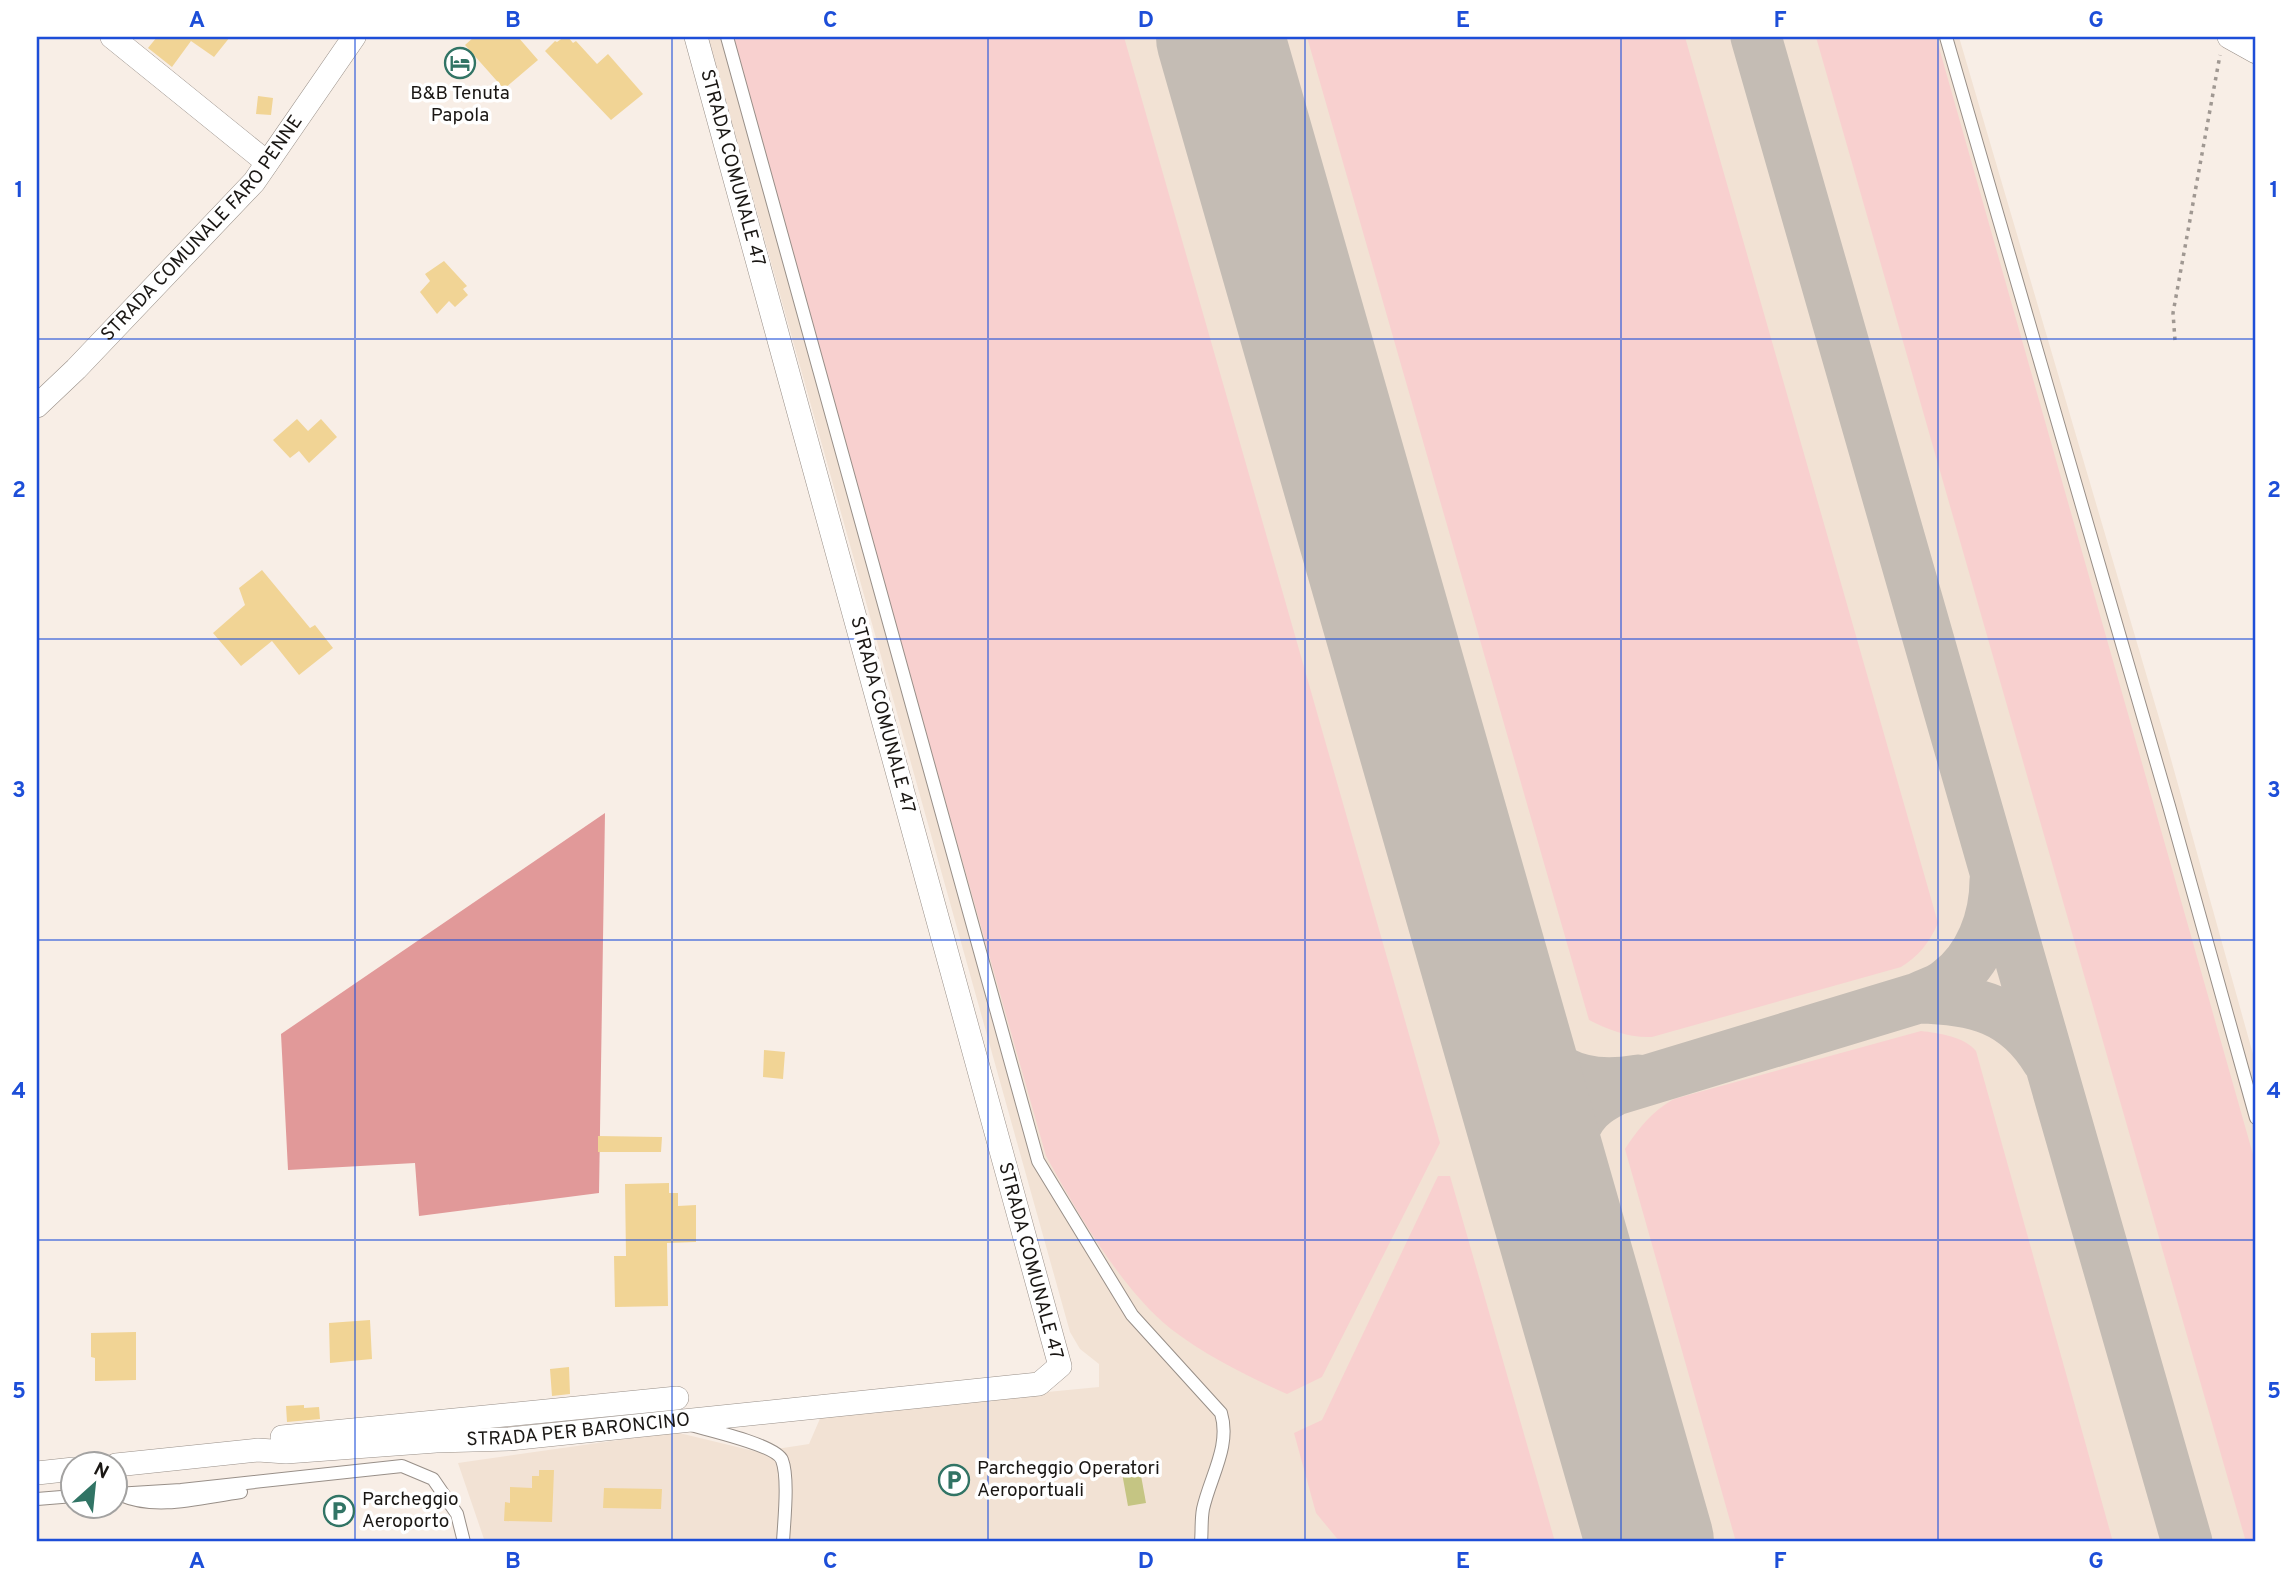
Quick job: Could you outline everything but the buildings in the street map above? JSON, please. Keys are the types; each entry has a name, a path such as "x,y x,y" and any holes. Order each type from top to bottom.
{"street":[{"path":"112,37 266,164"},
{"name":"STRADA COMUNALE FARO PENNE","path":"37,406 76,369 245,191 354,37"},
{"name":"STRADA COMUNALE 47","path":"696,37 1060,1366 1039,1384"},
{"path":"2229,37 2256,52"},
{"name":"STRADA PER BARONCINO","path":"130,1464 258,1450 286,1452 436,1441 509,1439 1039,1384"},
{"path":"258,1450 280,1437 677,1398"},
{"path":"37,1473 60,1471"}],"lane":[{"path":"727,37 1038,1161 1132,1315 1221,1413 1225,1428 1223,1444 1203,1510 1201,1542"},
{"path":"1946,37 2173,818 2256,1118"},
{"path":"679,1422 771,1449 782,1459 785,1489 783,1542"},
{"path":"130,1493 402,1466 433,1479 457,1514 464,1542"},
{"path":"37,1499 60,1497"}],"path":[{"path":"2175,340 2173,313 2219,57 2229,37"}],"shaded area":[{"path":"708,37 1959,37 2167,745 2256,1065 2256,1542 485,1542 458,1463 675,1432 758,1452 809,1444 822,1414 1099,1387 1099,1364 1080,1349 1070,1332"},
{"path":"729,37 1124,37 1440,1143 1322,1377 1287,1394 1213,1357 1184,1339 1153,1312 1101,1248 1046,1156"},
{"path":"1307,37 1685,37 1938,923 1923,948 1901,967 1652,1037 1619,1033 1589,1020"},
{"path":"1816,37 1936,37 2256,1165 2256,1542 2246,1542"},
{"path":"605,813 599,1193 419,1216 415,1163 288,1170 281,1034"},
{"path":"1921,1031 1959,1039 1976,1051 2113,1542 1736,1542 1625,1149 1646,1121 1674,1099"},
{"path":"1438,1176 1450,1176 1555,1542 1340,1542 1316,1513 1294,1433 1322,1420"},
{"path":"1140,1470 1146,1503 1128,1506 1122,1473"}],"taxiway":[{"path":"1756,37 2187,1542"},
{"path":"1918,998 1938,990 1969,963 1989,923 1995,880"},
{"path":"1483,960 1523,1034 1538,1053 1557,1068 1578,1079 1605,1083 1638,1080"},
{"path":"1567,1252 1563,1183 1568,1148 1584,1112 1615,1090 1918,998 1958,1001 1992,1010 2022,1029 2047,1060"}],"runway":[{"path":"1220,37 1650,1542"}],"place":[{"name":"B&B Tenuta Papola","path":"460,63"},
{"name":"Parcheggio Operatori Aeroportuali","path":"954,1480"},
{"name":"Parcheggio Aeroporto","path":"339,1511"}]}
